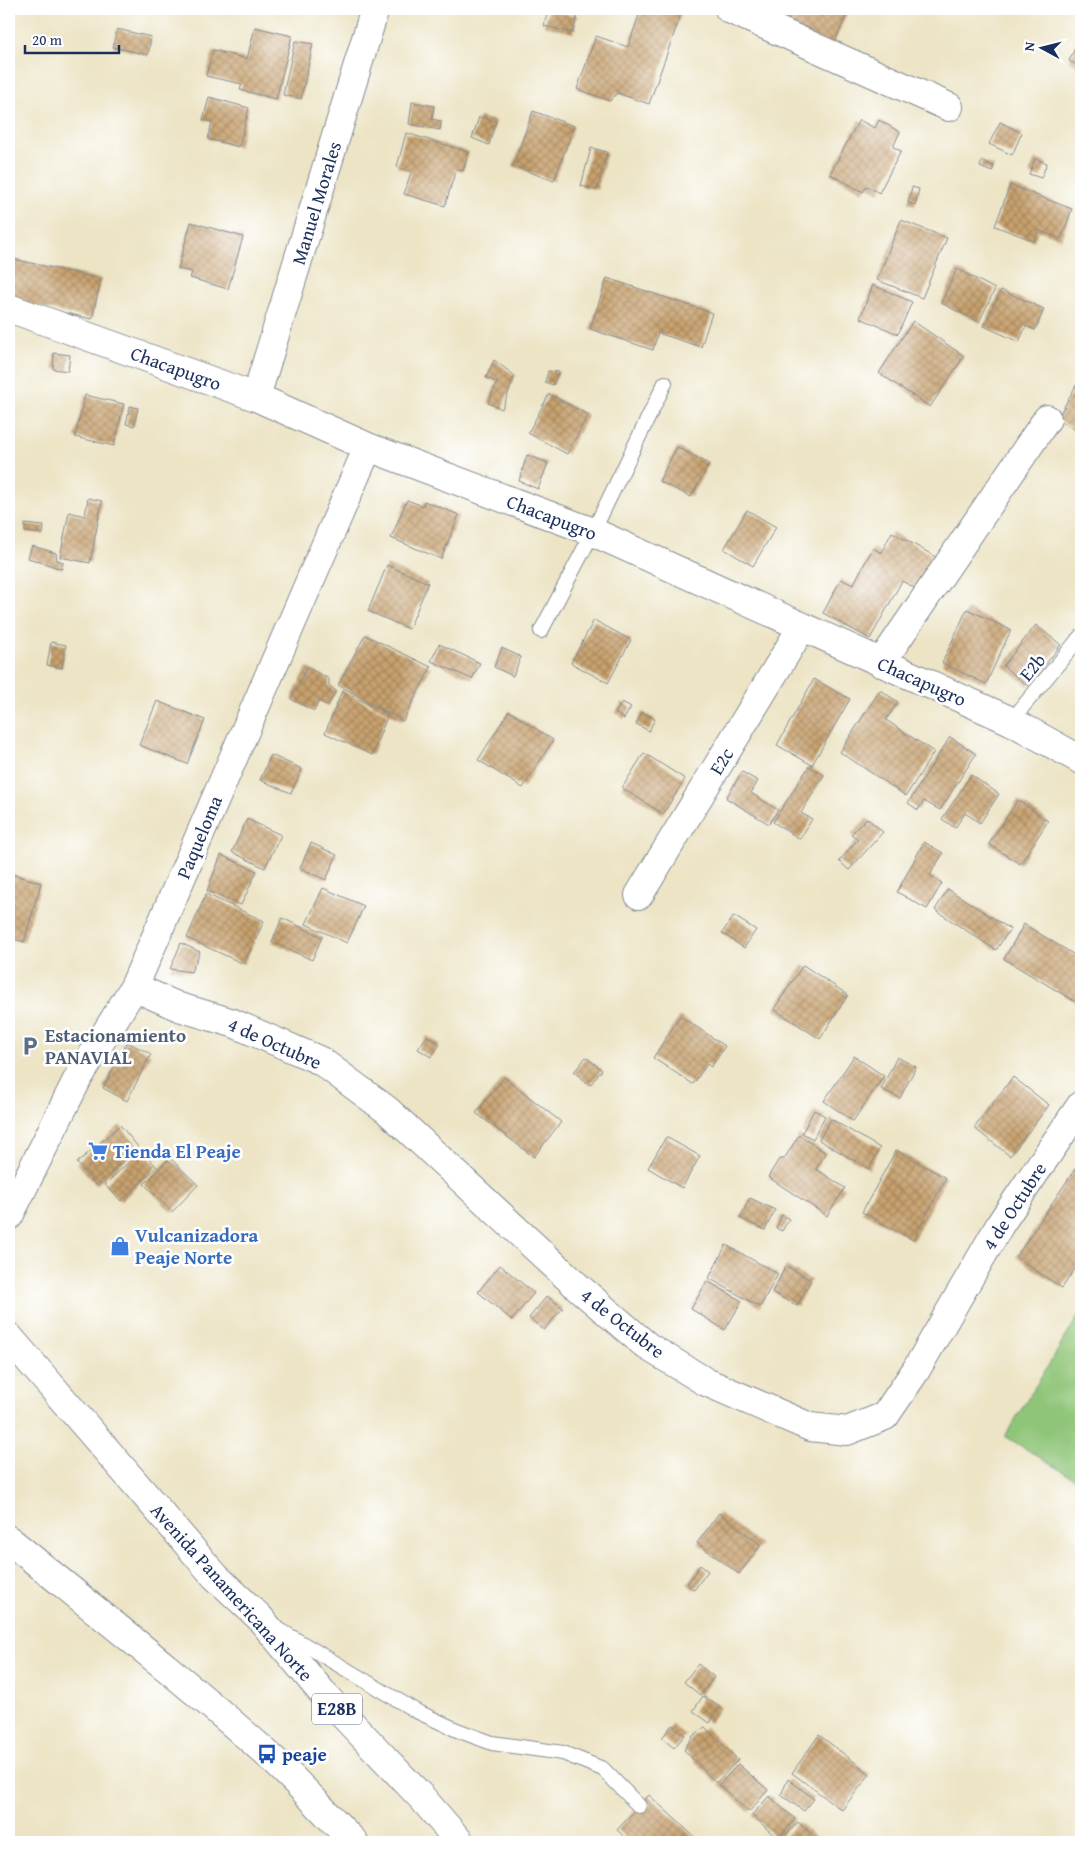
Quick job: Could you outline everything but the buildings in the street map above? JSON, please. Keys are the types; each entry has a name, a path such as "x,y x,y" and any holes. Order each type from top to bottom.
{"main road":[{"name":"Manuel Morales","path":"256,397 375,9"},
{"path":"729,9 949,107"},
{"name":"Chacapugro","path":"9,308 256,397 368,447 593,532 1011,721 1081,760"},
{"path":"881,663 1047,419"},
{"name":"Paqueloma","path":"9,1216 77,1080 134,987 368,447"},
{"name":"E2c","path":"639,895 802,627"},
{"name":"4 de Octubre","path":"134,987 179,1007 233,1023 321,1061 387,1110 578,1287 647,1346 706,1382 810,1427 847,1431 884,1416 916,1370 1001,1223 1081,1105"},
{"name":"Avenida Panamericana Norte","path":"9,1337 215,1576 259,1618 326,1697 423,1799 460,1842"},
{"path":"9,1540 195,1691 267,1754 314,1799 354,1842"}],"lane":[{"path":"541,631 593,532 665,383"},
{"name":"E2b","path":"1011,721 1081,636"},
{"path":"259,1618 416,1711 457,1730 492,1743 563,1753 603,1769 639,1806"}],"green space":[{"path":"1081,1312 1081,1483 1005,1436"}],"place":[{"name":"Estacionamiento PANAVIAL","path":"30,1046"},
{"name":"Tienda El Peaje","path":"98,1151"},
{"name":"Vulcanizadora Peaje Norte","path":"120,1246"},
{"name":"peaje","path":"267,1754"}]}
